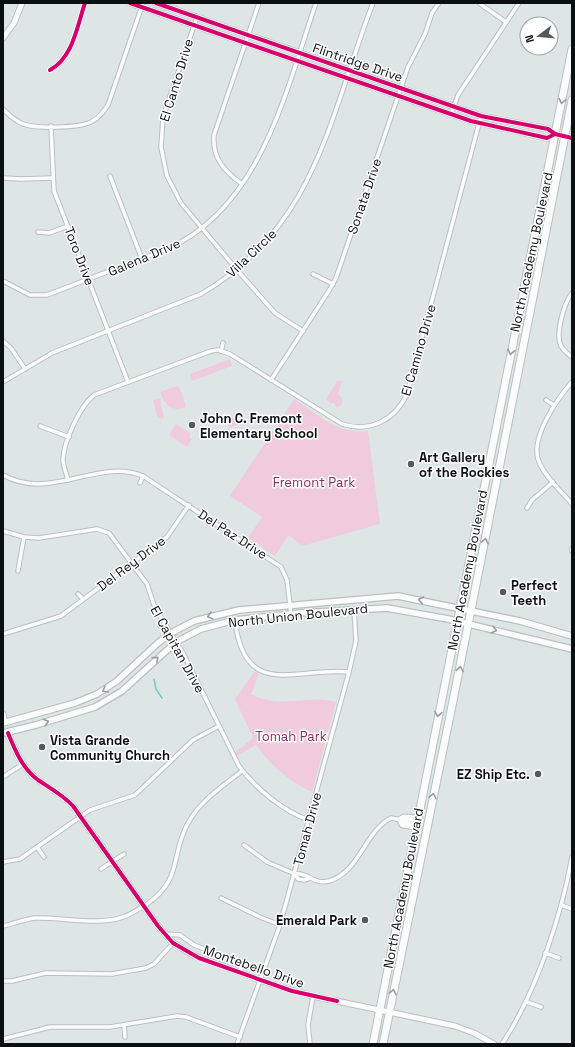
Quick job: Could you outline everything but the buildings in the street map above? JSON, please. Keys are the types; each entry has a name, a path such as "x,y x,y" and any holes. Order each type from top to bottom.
{"highway":[{"name":"North Academy Boulevard","path":"373,1044 456,621 572,49"},
{"name":"North Academy Boulevard","path":"383,1044 568,138 572,100"},
{"path":"401,820 404,818 416,823"}],"main road":[{"name":"North Union Boulevard","path":"4,722 74,703 104,691 124,676 158,643 171,634 194,621 228,612 390,595 471,610 572,636"},
{"name":"North Union Boulevard","path":"6,733 83,711 109,700 127,687 176,642 201,629 235,620 354,609 395,608 572,649"}],"street":[{"path":"3,38 14,23 22,3"},
{"path":"50,70 62,62 68,54 85,3"},
{"name":"Flintridge Drive","path":"130,3 142,5 245,43 479,123 547,138 555,134"},
{"name":"Flintridge Drive","path":"156,3 481,116 548,129 555,134 568,138"},
{"path":"242,184 225,171 220,164 216,158 213,143 216,127 259,3"},
{"name":"Galena Drive","path":"3,281 26,293 37,296 52,294 181,242 202,228 223,207 242,184 268,140 316,3"},
{"name":"Villa Circle","path":"3,382 48,355 201,294 237,270 266,241 283,220 308,181 324,146 373,3"},
{"name":"Sonata Drive","path":"271,380 333,284 412,58 425,34 432,13 439,3"},
{"path":"479,3 506,22"},
{"path":"451,114 458,95 519,3"},
{"path":"3,109 22,124 37,126 87,124 97,119 104,111 142,5"},
{"name":"El Canto Drive","path":"198,17 165,108 161,127 161,147 164,167 171,185 181,203 237,270 275,313 303,331"},
{"name":"El Camino Drive","path":"221,351 241,360 328,417 347,426 360,428 373,426 388,418 397,410 407,394 481,116"},
{"path":"508,130 509,122"},
{"name":"Toro Drive","path":"52,126 54,191 128,382"},
{"path":"110,176 142,259"},
{"path":"3,178 53,178"},
{"path":"38,232 49,233 68,226"},
{"path":"314,274 333,284"},
{"path":"572,293 565,307 558,336 561,346 572,357"},
{"path":"3,341 25,369"},
{"path":"68,480 63,458 69,438 82,408 87,401 94,396 128,382 204,353 221,351 223,343"},
{"path":"572,382 554,406 538,440 537,452 539,463 572,504"},
{"path":"546,400 554,406"},
{"path":"40,426 69,438"},
{"name":"Del Paz Drive","path":"3,475 16,481 28,484 42,484 119,472 143,476 281,566 286,574 291,614"},
{"path":"140,483 143,476"},
{"path":"527,508 532,500 553,482"},
{"name":"Del Rey Drive","path":"3,634 53,620 167,537 189,505"},
{"name":"El Capitan Drive","path":"3,531 24,537 39,538 97,530 104,530 109,533 146,584 155,608 176,642 242,771 284,809 296,816 309,820"},
{"path":"18,571 24,537"},
{"path":"78,594 83,599"},
{"name":"Tomah Drive","path":"238,1044 280,925 349,672 356,641 354,609"},
{"path":"235,620 242,651 252,664 264,672 286,676 334,671 349,672"},
{"name":"Montebello Drive","path":"3,714 6,733 23,764 38,780 63,796 81,816 144,906 173,943 193,955 292,991 455,1026 474,1033 494,1044"},
{"path":"3,862 16,861 95,808 129,798 139,793 193,740 219,726"},
{"path":"3,776 23,764"},
{"path":"3,926 36,918 112,920 131,914 144,906 159,895 168,884 183,833 194,813 209,796 242,771"},
{"path":"244,845 267,862 295,874 298,879 308,879 320,882 328,881 345,873 381,826 391,818 401,820"},
{"path":"37,847 44,857"},
{"path":"100,869 124,854"},
{"path":"502,1044 527,1002 561,905 572,857"},
{"path":"221,898 260,918 280,925"},
{"path":"561,905 572,909"},
{"name":"Montebello Drive","path":"165,934 180,935 194,945 239,962 242,973"},
{"path":"3,981 8,982 46,973 112,974 146,968 154,964 173,943"},
{"path":"545,953 559,958"},
{"path":"310,1044 308,1025 313,996"},
{"path":"527,1002 541,1007"},
{"path":"3,1039 50,1026 110,1027 182,1016 240,1037"},
{"path":"124,1025 125,1037"}],"green space":[{"path":"230,359 232,366 192,381 190,374"},
{"path":"337,381 342,381 338,394 342,398 342,404 337,408 334,403 330,403 326,399"},
{"path":"177,386 180,388 186,407 177,409 170,407 164,401 160,392"},
{"path":"160,398 164,418 160,419 157,416 153,400"},
{"name":"Fremont Park","path":"294,399 337,427 347,430 368,431 380,524 302,546 289,535 275,556 248,538 262,517 230,496"},
{"path":"239,415 242,423 229,428 226,421"},
{"path":"176,424 191,434 189,437 192,439 187,447 169,435"},
{"name":"Tomah Park","path":"255,671 259,674 251,694 263,699 273,701 325,700 336,702 312,792 288,778 267,759 256,745 237,756 235,752 253,738 235,699"}],"waterway":[{"path":"154,679 156,689 162,698"}],"cycle path":[{"path":"50,70 58,65 69,50 85,3"},
{"path":"130,3 471,121 547,138 555,134"},
{"path":"156,3 481,116 548,129 555,134 572,138"},
{"path":"8,733 23,764 32,775 61,795 73,806 158,926 173,943 199,958 292,991 337,1001"}],"place":[{"name":"John C. Fremont Elementary School","path":"192,425"},
{"name":"Art Gallery of the Rockies","path":"411,464"},
{"name":"Perfect Teeth","path":"503,592"},
{"name":"Vista Grande Community Church","path":"42,747"},
{"name":"EZ Ship Etc.","path":"538,774"},
{"name":"Emerald Park","path":"365,920"}]}
